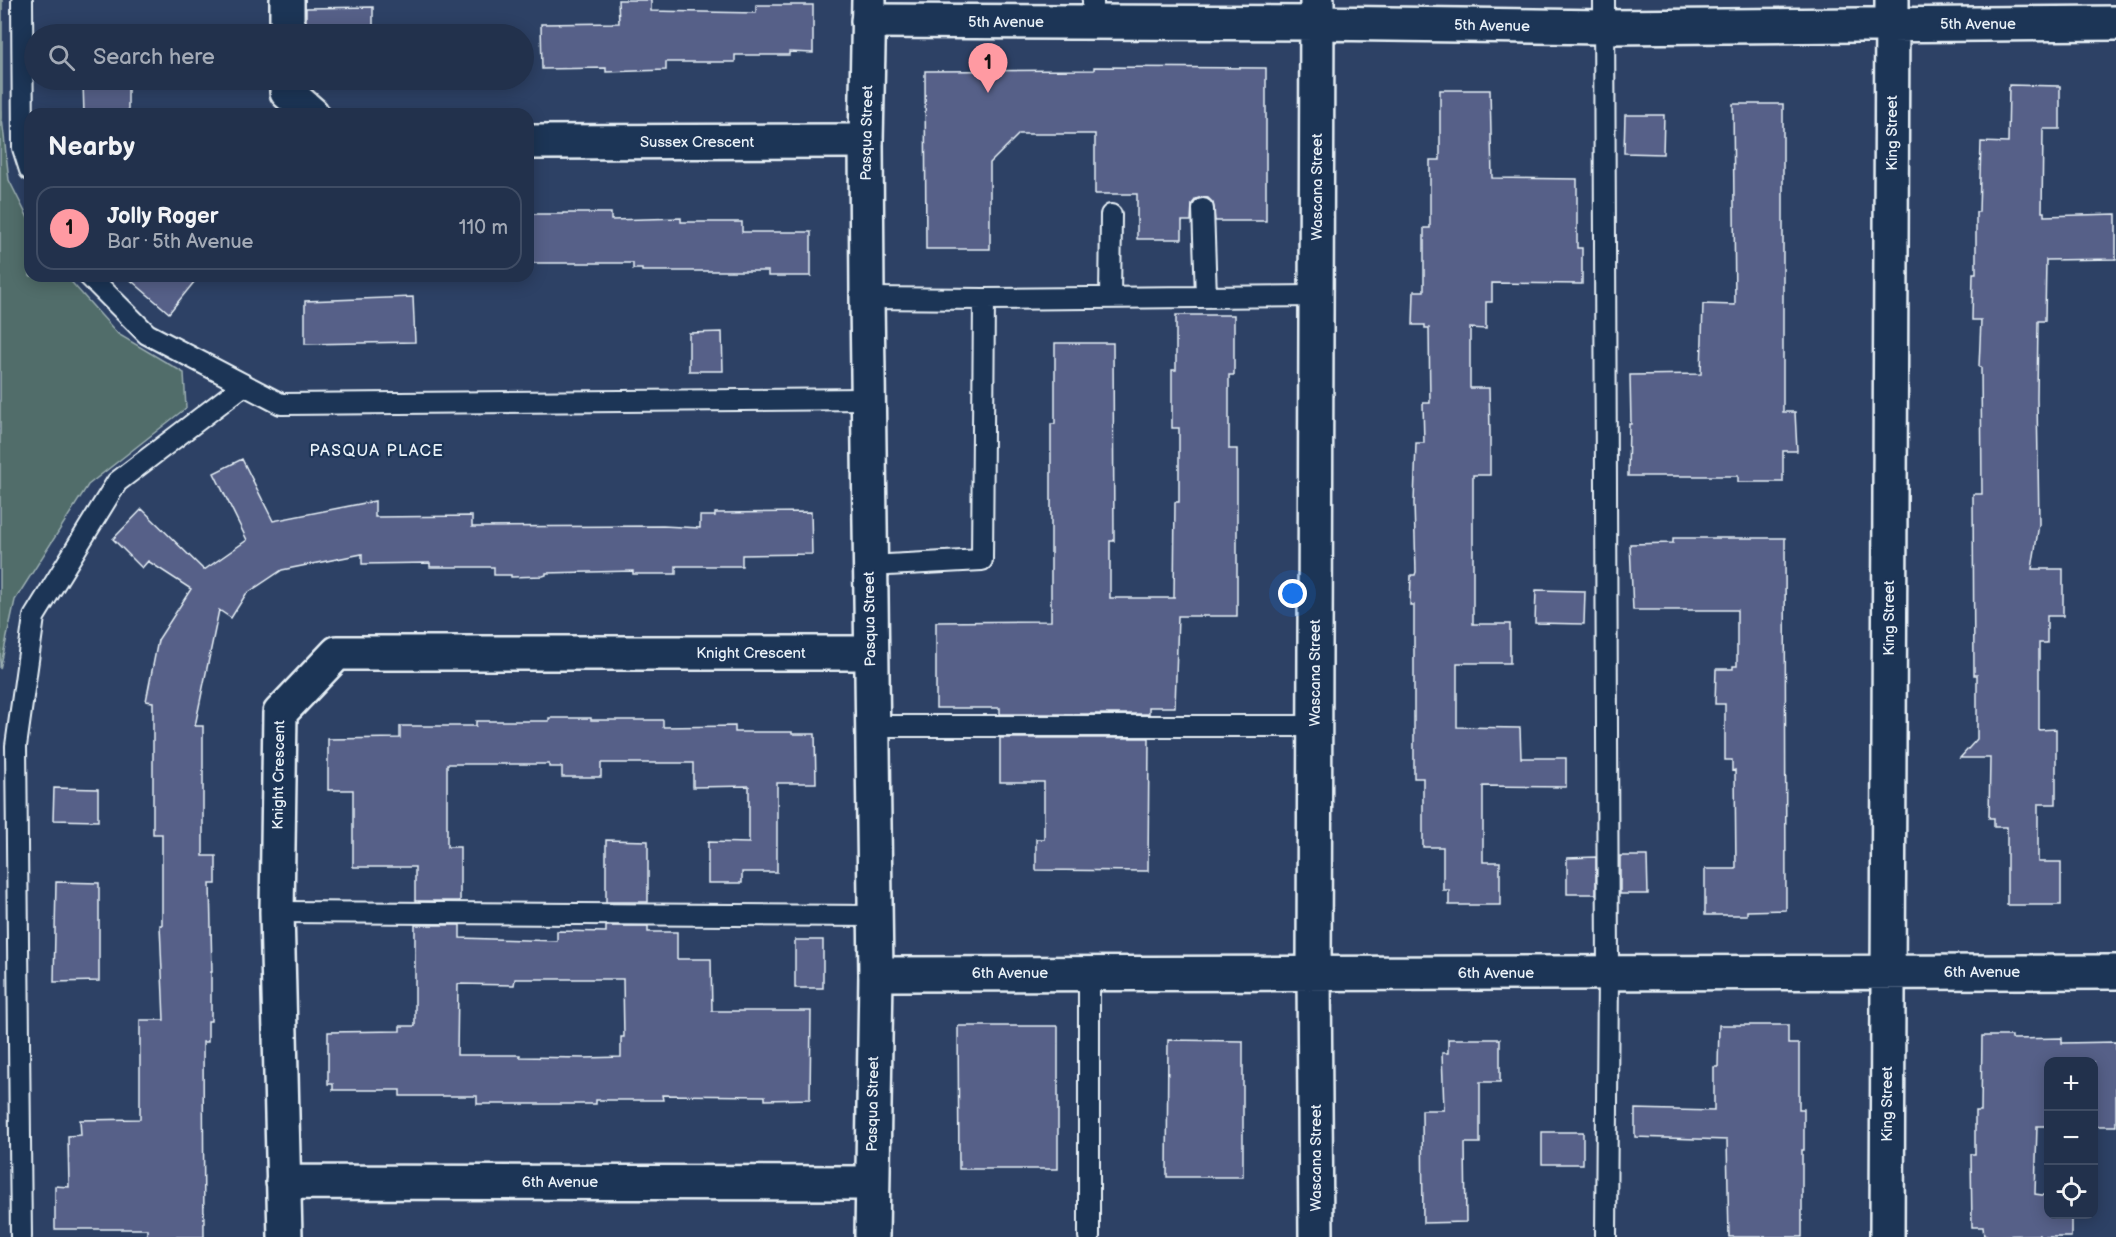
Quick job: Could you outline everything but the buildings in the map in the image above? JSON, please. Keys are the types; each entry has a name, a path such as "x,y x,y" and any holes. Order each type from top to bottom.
{"street":[{"path":"287,0 287,24"},
{"name":"5th Avenue","path":"869,11 1604,14 1892,12 2116,23"},
{"name":"Pasqua Street","path":"869,11 866,141 867,399 876,974 872,1237"},
{"name":"Wascana Street","path":"1316,1237 1314,973 1317,12"},
{"name":"King Street","path":"1887,1237 1892,12"},
{"path":"286,90 305,108"},
{"name":"Sussex Crescent","path":"534,142 866,141"},
{"name":"Knight Crescent","path":"285,1237 277,912 280,713 338,653 870,653"},
{"name":"6th Avenue","path":"876,974 2116,972"},
{"name":"6th Avenue","path":"283,1182 872,1183"}],"lane":[{"path":"22,0 24,151"},
{"path":"1604,14 1608,972 1606,1237"},
{"path":"1203,208 1206,296"},
{"path":"1110,298 1111,215"},
{"path":"95,282 147,334 281,404 867,399"},
{"path":"867,297 984,299 1317,296"},
{"path":"869,566 982,560 984,299"},
{"path":"21,1237 16,746 34,617 117,482 244,385"},
{"path":"872,726 1315,726"},
{"path":"277,912 875,916"},
{"path":"1089,973 1089,1237"}],"green space":[{"path":"0,0 2,0 2,118 9,180 24,210 24,282 71,282 118,334 184,373 186,408 88,485 15,600 0,669"}],"place":[{"name":"Jolly Roger","path":"988,93"}],"district":[{"name":"PASQUA PLACE","path":"377,451"}]}
